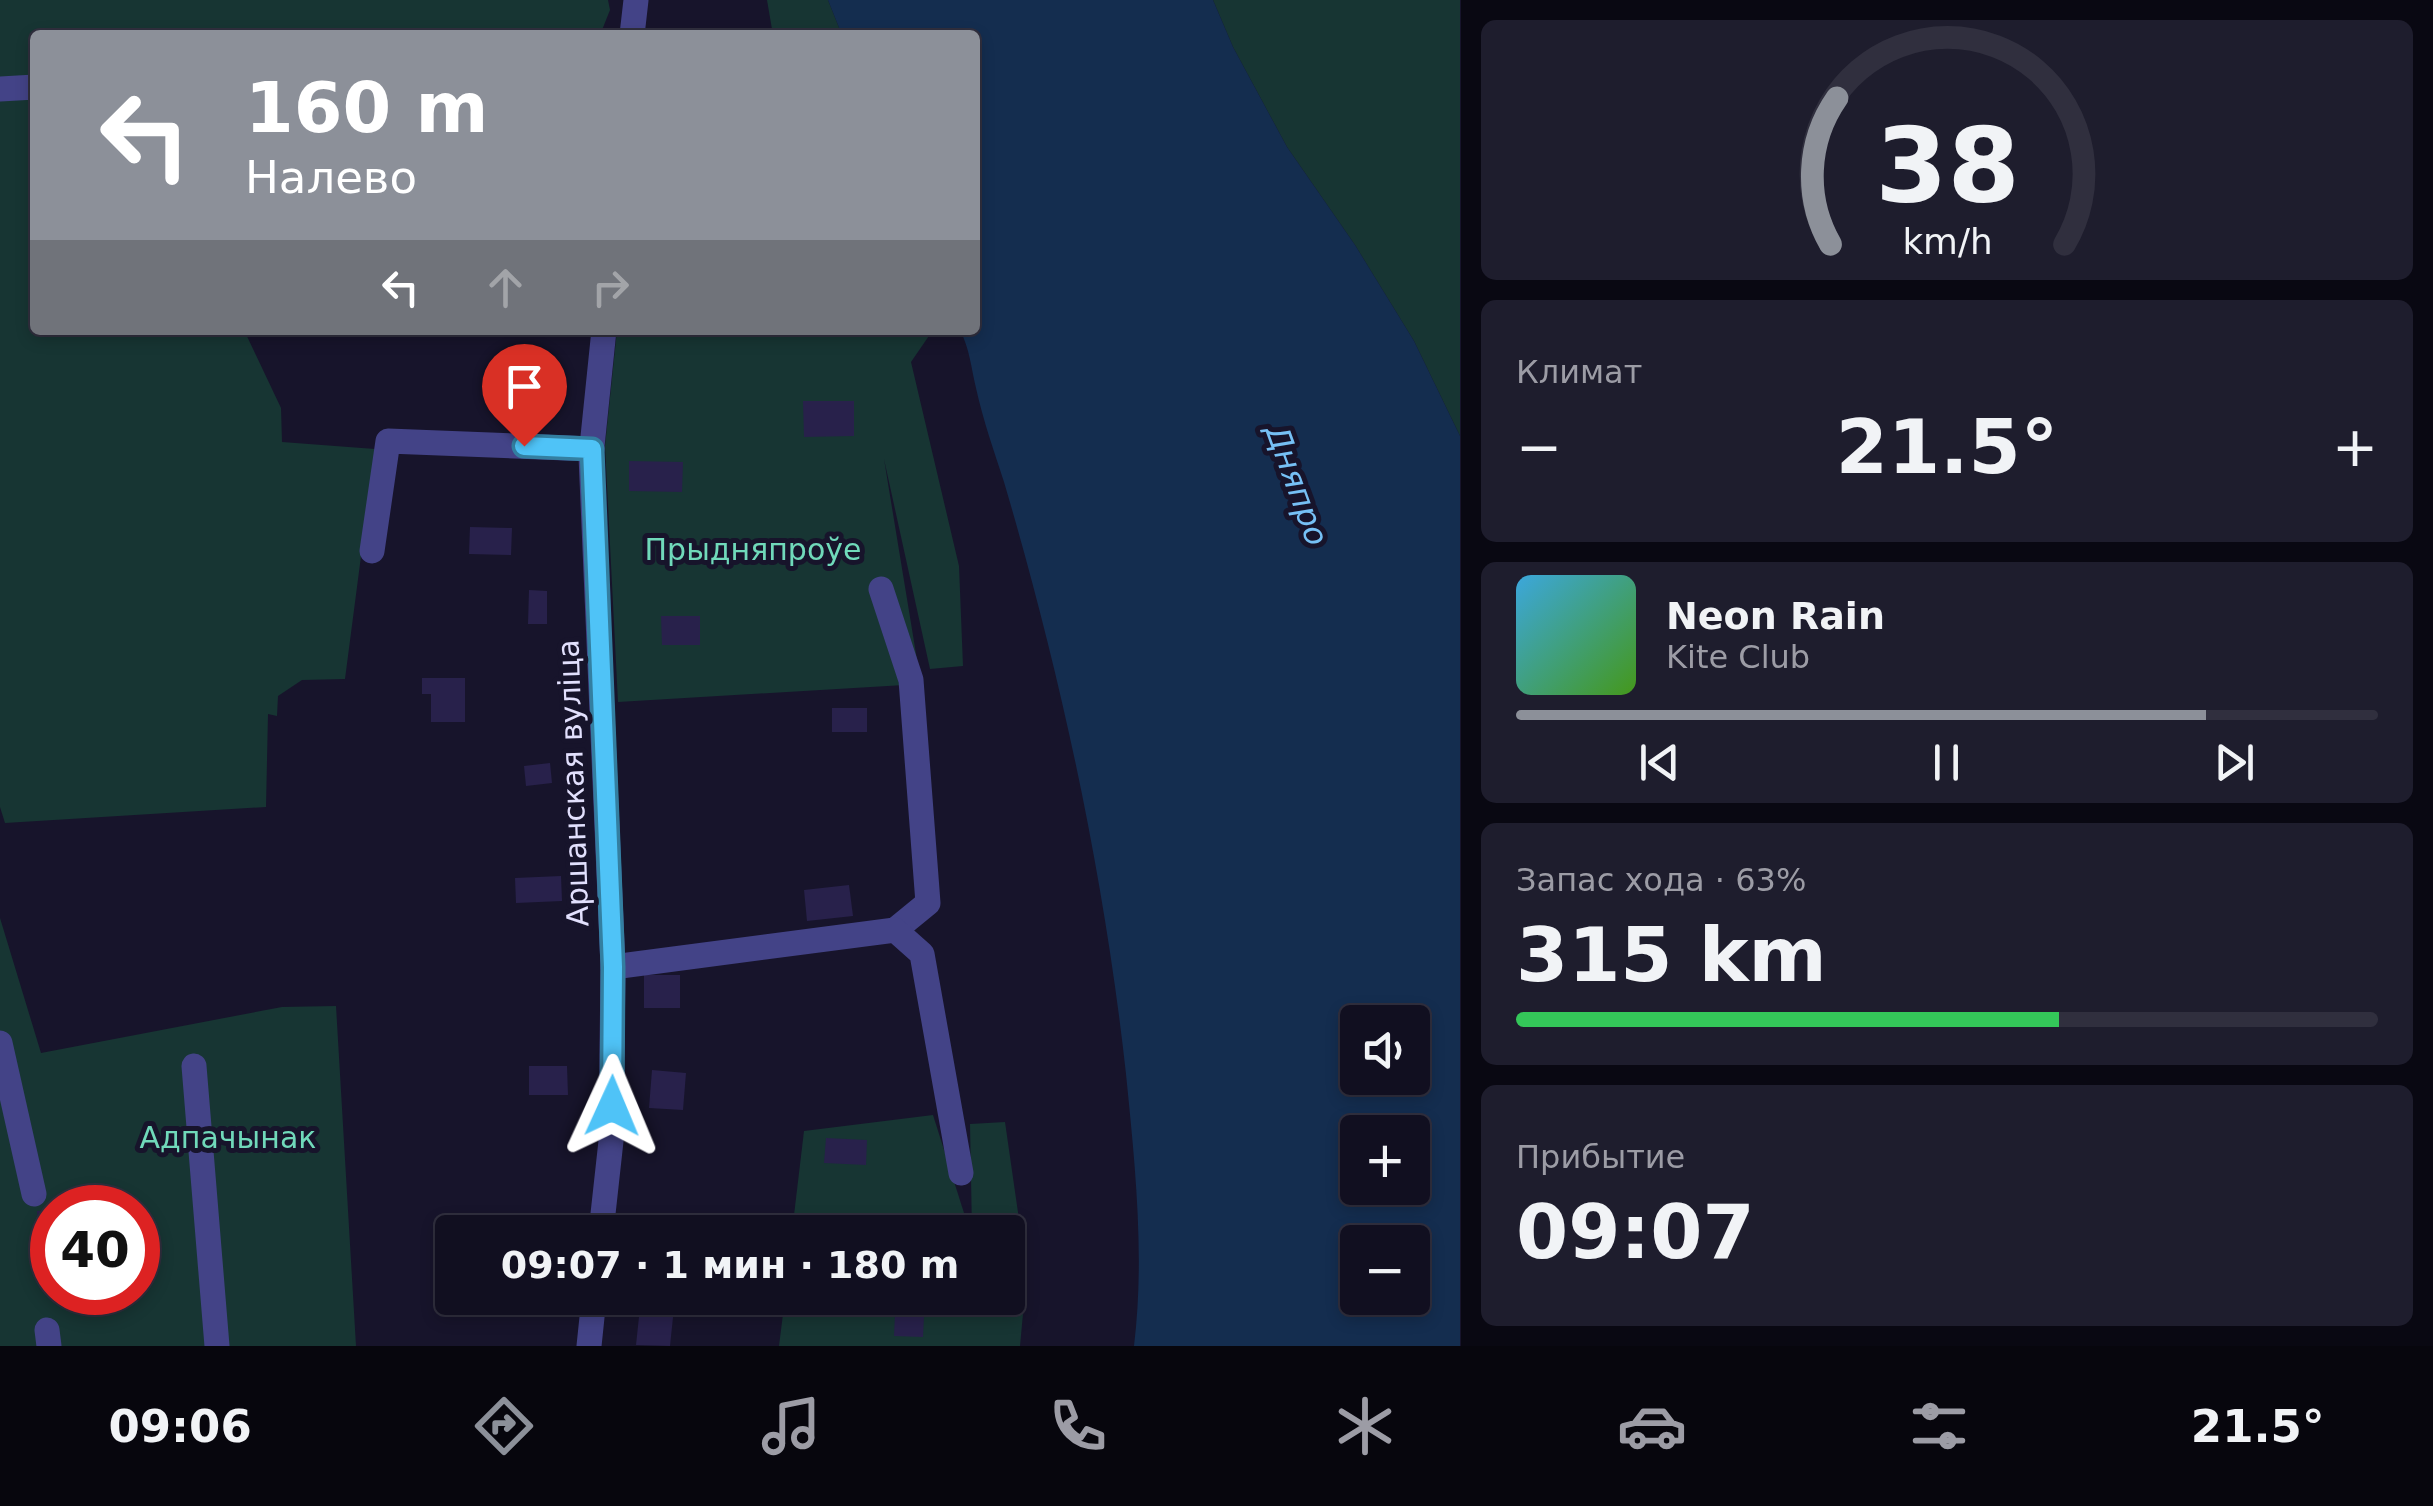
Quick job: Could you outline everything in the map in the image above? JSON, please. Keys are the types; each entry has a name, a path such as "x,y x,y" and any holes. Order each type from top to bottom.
{"street":[{"path":"633,30 636,0"},
{"path":"0,89 30,86"},
{"name":"Аршанская вуліца","path":"603,335 592,449 613,967 611,1141 603,1215"},
{"path":"372,550 388,440 592,449"},
{"path":"613,967 895,930 928,903 911,680 881,589"},
{"path":"895,930 922,954 961,1173"},
{"path":"0,1044 32,1185"},
{"path":"194,1066 217,1346"},
{"path":"589,1346 592,1315"}],"green space":[{"path":"0,0 608,0 610,10 602,30 30,30 30,335 246,335 281,408 282,442 375,449 345,679 302,680 278,696 277,716 268,714 266,807 5,823 0,807"},
{"path":"767,0 828,0 840,30 772,30"},
{"path":"1213,0 1460,0 1460,436 1414,341 1355,245 1287,147 1233,47"},
{"name":"Прыдняпроўе","path":"616,335 930,335 911,362 959,566 963,666 930,669 884,459 921,684 618,702 605,446"},
{"name":"Адпачынак","path":"0,918 41,1053 282,1007 336,1006 356,1346 0,1346"},
{"path":"933,1115 965,1215 794,1215 804,1131"},
{"path":"1005,1122 1018,1215 972,1215 970,1124"},
{"path":"783,1315 1023,1315 1020,1346 779,1346"}],"water":[{"name":"Дняпро","path":"828,0 1213,0 1233,47 1287,147 1355,245 1414,341 1460,436 1460,1346 1134,1346 1139,1278 1135,1176 1106,924 1062,701 962,335 980,335 980,30 840,30"}],"building":[{"path":"803,401 854,401 854,436 804,437"},
{"path":"629,461 683,462 682,492 629,491"},
{"path":"470,527 512,528 511,555 469,554"},
{"path":"529,590 547,591 547,624 528,624"},
{"path":"661,616 700,616 700,645 662,645"},
{"path":"422,678 465,678 465,722 431,722 431,694 422,694"},
{"path":"832,708 867,708 867,732 832,732"},
{"path":"550,763 552,783 526,786 524,766"},
{"path":"561,876 562,901 516,903 515,878"},
{"path":"849,885 853,916 807,921 804,890"},
{"path":"644,975 680,975 680,1008 644,1008"},
{"path":"529,1066 567,1066 568,1095 529,1095"},
{"path":"652,1070 686,1073 683,1110 649,1108"},
{"path":"826,1138 867,1140 866,1165 824,1163"},
{"path":"639,1315 673,1315 670,1346 636,1345"},
{"path":"895,1315 924,1316 923,1337 894,1336"}],"route":[{"path":"524,446 592,449 613,967 612,1106"}]}
